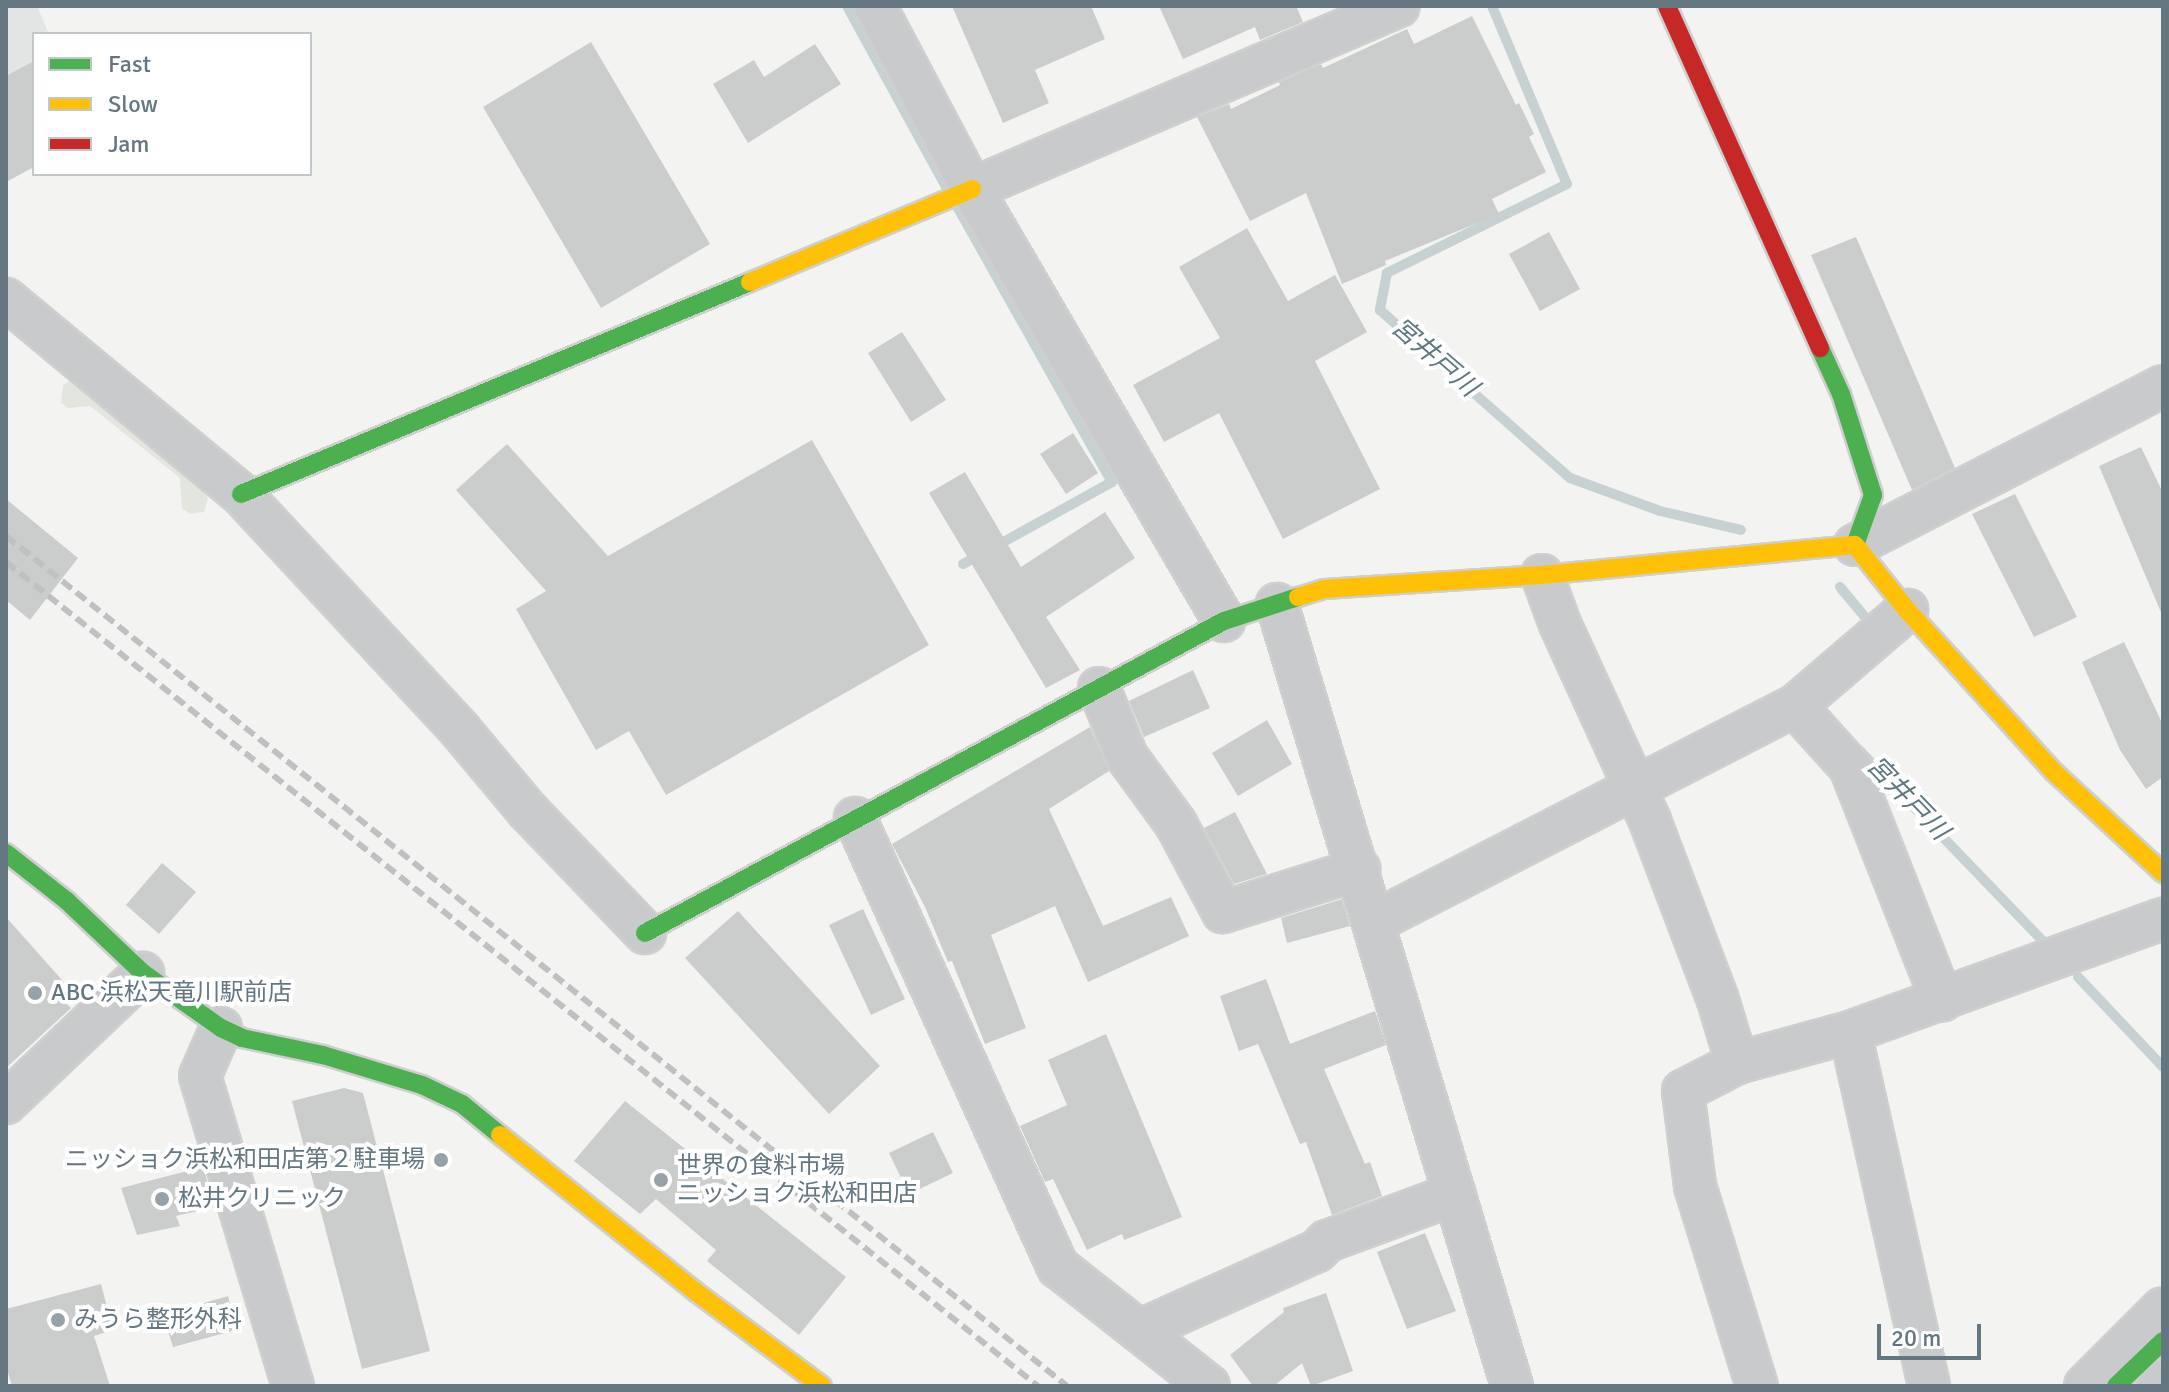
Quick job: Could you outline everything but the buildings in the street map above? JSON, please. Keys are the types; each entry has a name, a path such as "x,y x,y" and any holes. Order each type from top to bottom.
{"street":[{"path":"875,6 961,193 1224,621"},
{"path":"241,494 961,193 1398,6"},
{"path":"1667,6 1841,394 1873,495 1855,545 1889,625 2163,873"},
{"path":"6,299 241,494 460,730 528,811 645,933 1224,621 1324,589 1542,575 1855,545 2163,386"},
{"path":"1542,575 1634,787 1718,1000 1737,1063"},
{"path":"1277,604 1512,1386"},
{"path":"1374,922 1795,706 1889,625"},
{"path":"1099,688 1127,757 1176,824 1223,912 1359,869"},
{"path":"1795,706 1850,767 1942,1000"},
{"path":"855,818 1058,1267 1209,1386"},
{"path":"6,853 67,901 143,973 221,1028 242,1038 323,1055 422,1085 462,1104 808,1379"},
{"path":"1757,1386 1695,1186 1683,1091 1737,1063 1850,1032 2163,919"},
{"path":"6,1103 143,973"},
{"path":"221,1028 200,1076 293,1386"},
{"path":"1850,1032 1929,1386"},
{"path":"1139,1331 1317,1251 1327,1241 1455,1194"},
{"path":"2085,1386 2163,1308"},
{"path":"2116,1386 2163,1341"},
{"path":"2158,1386 2163,1381"}],"shaded area":[{"path":"6,6 37,6 48,32 32,32 32,63 6,80"},
{"path":"72,380 83,385 200,486 208,498 204,512 190,514 182,508 180,478 90,406 68,408 61,403 63,385"}],"waterway":[{"name":"宮井戸川","path":"847,6 946,187"},
{"name":"宮井戸川","path":"1492,6 1567,184 1387,273 1380,310 1570,478 1660,511 1741,530"},
{"name":"宮井戸川","path":"958,208 1112,482 996,546"},
{"name":"宮井戸川","path":"963,564 982,554"},
{"name":"宮井戸川","path":"1840,587 1875,629"},
{"name":"宮井戸川","path":"1859,750 2044,942"},
{"name":"宮井戸川","path":"2078,977 2163,1067"}],"railway":[{"path":"6,536 1067,1386"},
{"path":"6,562 1038,1386"}],"traffic: fast":[{"path":"241,494 750,282"},
{"path":"1820,348 1841,394 1873,495 1855,545"},
{"path":"645,933 1224,621 1298,597"},
{"path":"6,853 67,901 143,973 221,1028 242,1038 323,1055 422,1085 462,1104 500,1135"},
{"path":"2116,1386 2163,1341"}],"traffic: slow":[{"path":"750,282 972,189"},
{"path":"1855,545 1907,610 2054,772 2163,873"},
{"path":"1298,597 1324,589 1542,575 1855,545"},
{"path":"500,1135 696,1292 822,1386"}],"traffic: jam":[{"path":"1667,6 1820,348"}],"place":[{"name":"ABC 浜松天竜川駅前店","path":"35,993"},
{"name":"ニッショク浜松和田店第２駐車場","path":"441,1160"},
{"name":"世界の食料市場 ニッショク浜松和田店","path":"661,1180"},
{"name":"松井クリニック","path":"162,1199"},
{"name":"みうら整形外科","path":"58,1320"}]}
